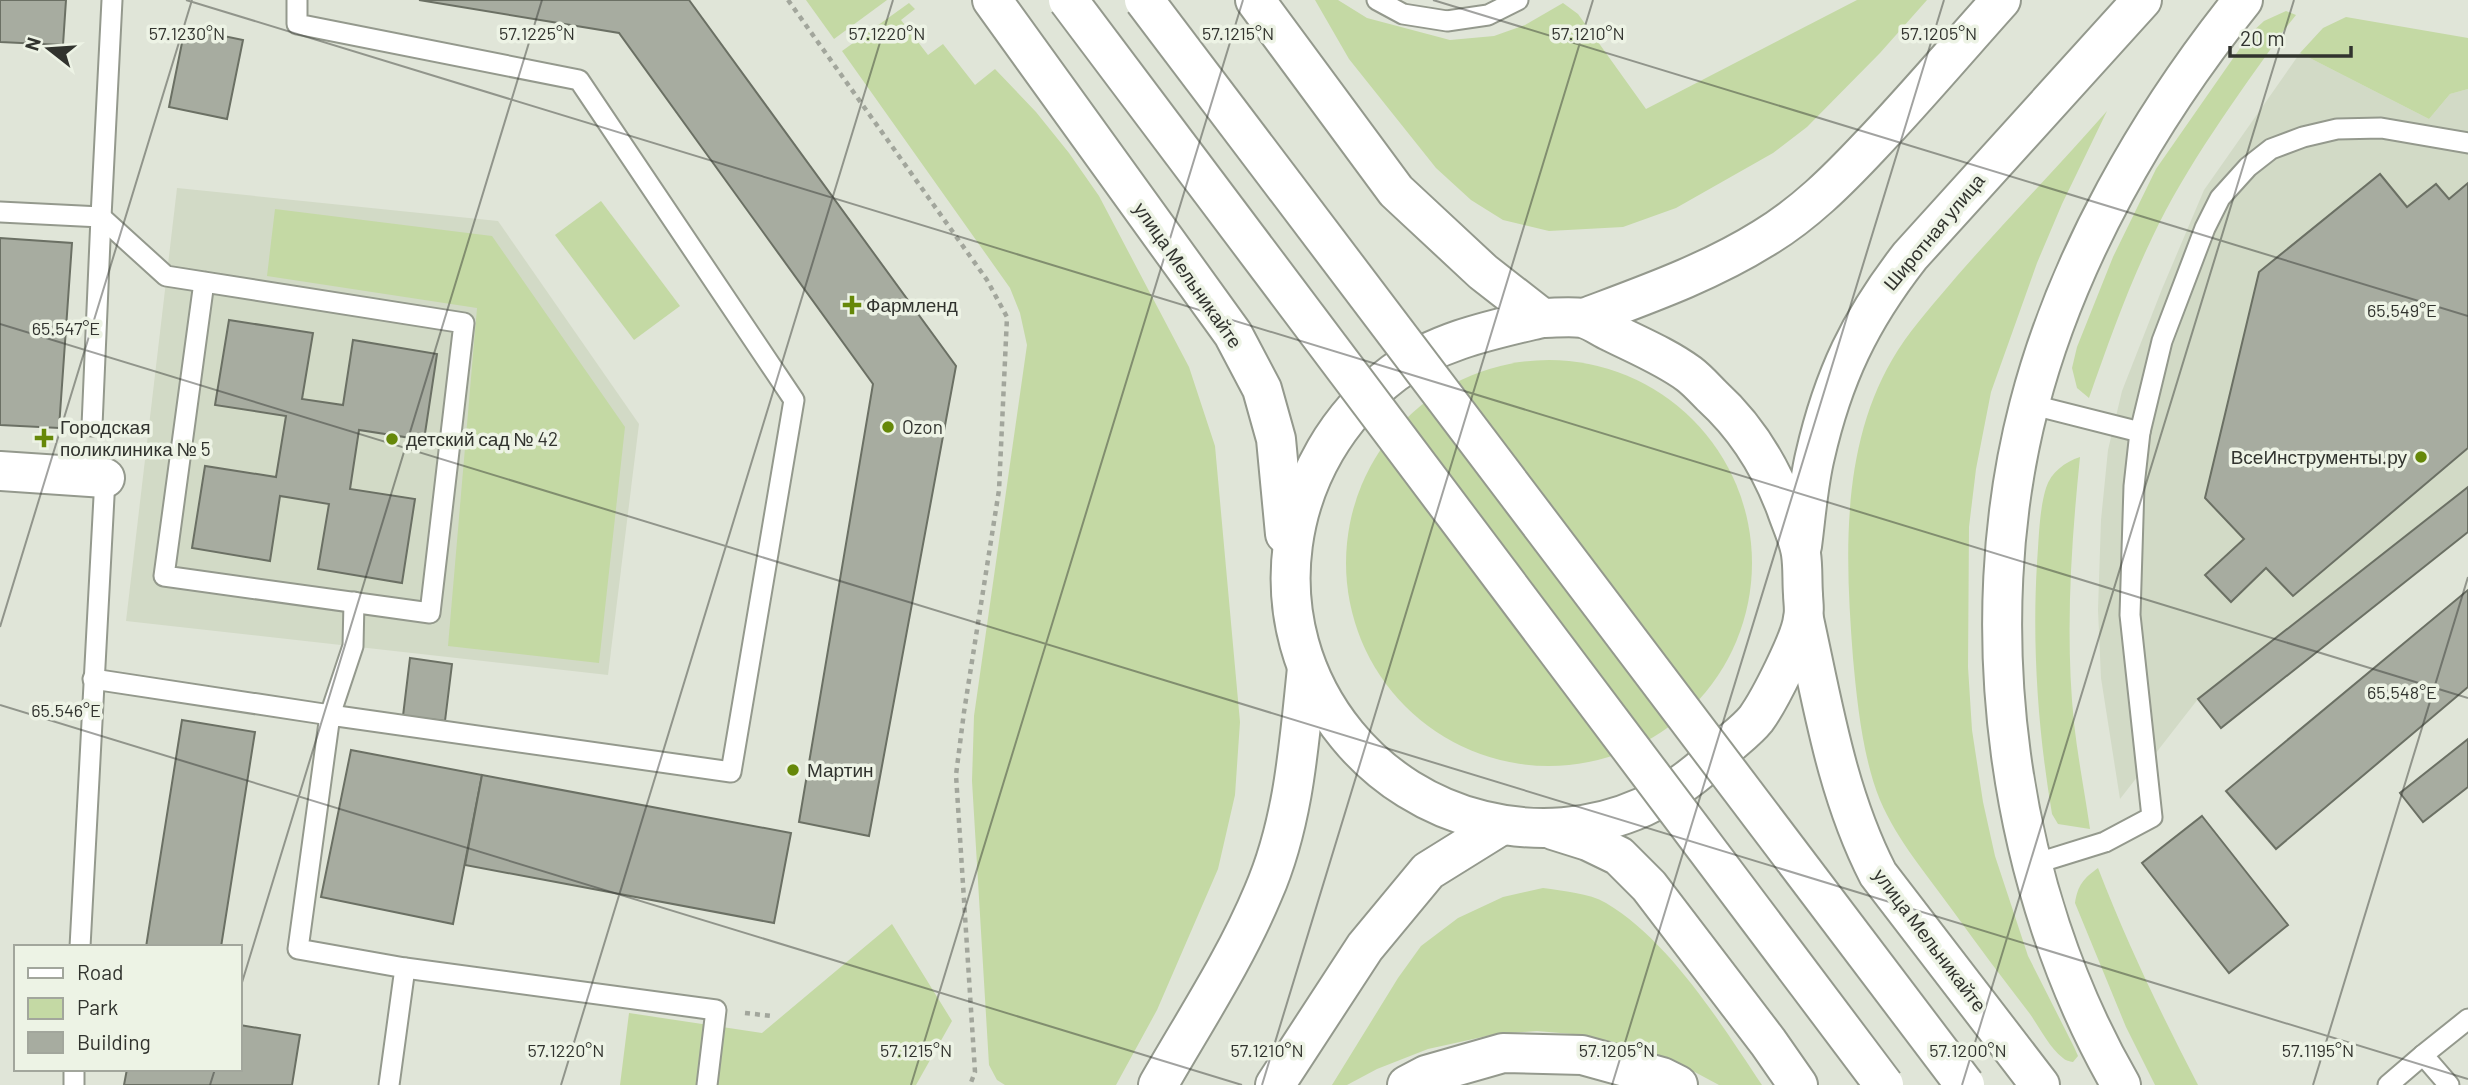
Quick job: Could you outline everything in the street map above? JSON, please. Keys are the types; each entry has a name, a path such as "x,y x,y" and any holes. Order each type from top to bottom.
{"main road":[{"name":"улица Мельникайте","path":"992,0 1233,334 1262,389 1276,439 1290,589"},
{"path":"1068,0 1884,1085"},
{"path":"1144,0 1965,1085"},
{"path":"1255,0 1396,191 1483,272 1542,318"},
{"path":"1804,619 1779,679 1755,720 1685,783 1642,807 1596,822 1548,828 1502,825 1451,812 1405,788 1364,756 1331,715 1307,668 1295,629 1290,589 1293,538 1306,490 1327,445 1357,405 1395,372 1439,347 1486,331 1542,318 1584,318 1672,285 1765,238 1808,206 1891,124 2001,0"},
{"name":"Широтная улица","path":"1801,552 1814,458 1833,390 1864,321 1885,288 1917,248 2142,0"},
{"path":"2121,1085 2062,963 2031,864 2015,792 2007,721 2003,647 2008,518 2029,404 2056,320 2089,244 2168,102 2211,40 2244,0"},
{"path":"1584,318 1689,374 1730,412 1757,449 1781,495 1801,552"},
{"path":"0,471 105,478"},
{"name":"улица Мельникайте","path":"1801,552 1804,619 1832,747 1859,837 1878,874 2040,1085"},
{"path":"1158,1085 1230,959 1264,892 1285,828 1293,789 1307,668"},
{"path":"1275,1085 1365,947 1428,871 1502,825"},
{"path":"1548,828 1588,841 1619,856 1649,886 1798,1085"},
{"path":"1407,1085 1426,1075 1503,1053 1582,1055 1662,1077 1678,1085"}],"lane":[{"path":"92,426 112,0"},
{"path":"93,679 731,772 794,400 579,80 297,24 297,0"},
{"path":"1377,0 1403,13 1447,21 1488,15 1517,0"},
{"path":"2031,864 2105,842 2152,817 2130,615 2134,486 2140,432 2162,341 2205,228 2220,198 2248,167 2271,149 2303,137 2337,129 2381,128 2468,143"},
{"path":"0,212 101,217 166,276 464,323 430,613 164,576 204,282"},
{"path":"2029,404 2140,432"},
{"path":"80,945 105,478"},
{"path":"355,602 353,646 330,715 298,948 405,968 716,1010 707,1085"},
{"path":"389,1085 405,968"},
{"path":"2388,1085 2468,1018"},
{"path":"2423,1055 2449,1085"}],"path":[{"path":"788,0 987,280 1007,317 999,490 956,775 975,1072 970,1085"}],"shaded area":[{"path":"2300,53 2429,119 2450,94 2468,89 2468,487 2198,699 2120,799 2101,678 2098,610 2101,520 2108,450 2122,391 2204,190"},
{"name":"детский сад № 42","path":"177,188 498,221 639,424 608,675 126,621"}],"green space":[{"path":"806,0 887,0 834,39"},
{"path":"1315,0 1338,0 1367,18 1450,40 1494,36 1525,25 1563,3 1578,14 1646,109 1857,0 1927,0 1880,53 1807,127 1773,153 1676,208 1623,227 1549,231 1503,220 1471,200 1436,168 1349,59"},
{"path":"909,3 915,9 901,20 928,55 943,44 975,85 995,69 1036,112 1099,196 1189,367 1215,446 1240,722 1235,795 1218,869 1157,1010 1116,1085 1005,1085 997,1080 989,1065 972,781 974,716 1027,345 1020,313 1010,288 842,51"},
{"path":"2286,11 2296,15 2214,131 2166,211 2126,297 2089,398 2077,388 2072,368 2077,347 2113,257 2156,169 2250,34 2264,21"},
{"path":"2346,17 2468,38 2468,89 2450,94 2429,119 2300,53 2323,28"},
{"path":"2107,111 2037,263 1991,392 1976,469 1969,527 1968,667 1972,730 1983,802 1995,856 2028,956 2078,1056 2073,1062 2064,1059 2049,1043 1913,857 1880,800 1865,749 1857,693 1850,619 1848,539 1856,460 1865,422 1879,385 1898,350 1957,276"},
{"path":"601,201 680,306 634,340 555,235"},
{"path":"275,209 492,236 625,427 599,663 448,646 477,308 267,276"},
{"path":"1549,360 1589,364 1627,376 1662,395 1692,420 1717,450 1736,485 1748,523 1752,563 1748,603 1736,641 1717,676 1692,706 1662,731 1627,750 1589,762 1549,766 1509,762 1471,750 1436,731 1406,706 1381,676 1362,641 1350,603 1346,563 1350,523 1362,485 1381,450 1406,420 1436,395 1471,376 1509,364"},
{"path":"2080,457 2072,557 2070,657 2077,750 2090,829 2058,824 2052,814 2043,751 2036,657 2037,563 2044,497 2048,482 2055,472"},
{"path":"2098,868 2145,978 2198,1085 2155,1085 2126,1027 2075,903 2082,883"},
{"path":"1543,888 1576,893 1606,903 1652,939 1693,985 1762,1085 1719,1085 1640,1049 1584,1035 1537,1031 1496,1034 1428,1049 1377,1069 1347,1085 1332,1085 1398,978 1421,946 1458,918 1503,897"},
{"path":"892,924 952,1021 916,1085 620,1085 629,1013 762,1033"}],"building":[{"path":"0,0 66,0 63,45 0,42"},
{"path":"419,0 689,0 956,366 869,836 799,822 873,384 619,33"},
{"path":"185,28 243,40 227,119 169,107"},
{"path":"2380,174 2407,207 2436,184 2449,199 2468,183 2468,448 2293,596 2266,568 2231,602 2205,575 2244,539 2205,498 2259,272"},
{"path":"0,238 72,243 59,428 0,425"},
{"path":"229,320 313,333 302,399 343,405 353,340 437,354 424,440 359,430 350,489 415,499 402,583 318,569 329,504 280,496 270,561 192,548 205,466 276,477 286,416 215,405"},
{"path":"2468,487 2468,532 2221,728 2198,699"},
{"path":"2468,590 2468,687 2276,849 2226,791"},
{"path":"410,658 452,664 445,721 403,716"},
{"path":"182,720 255,732 221,945 146,945"},
{"path":"2468,739 2468,787 2423,822 2400,793"},
{"path":"351,750 482,775 453,924 321,897"},
{"path":"482,775 791,833 774,923 465,865"},
{"path":"2202,816 2288,925 2229,973 2142,863"},
{"path":"242,1025 300,1035 292,1085 124,1085 127,1071 242,1071"}],"place":[{"name":"Фармленд","path":"852,305"},
{"name":"Ozon","path":"888,427"},
{"name":"Городская поликлиника № 5","path":"44,438"},
{"name":"детский сад № 42","path":"392,439"},
{"name":"ВсеИнструменты.ру","path":"2421,457"},
{"name":"Мартин","path":"793,770"}]}
